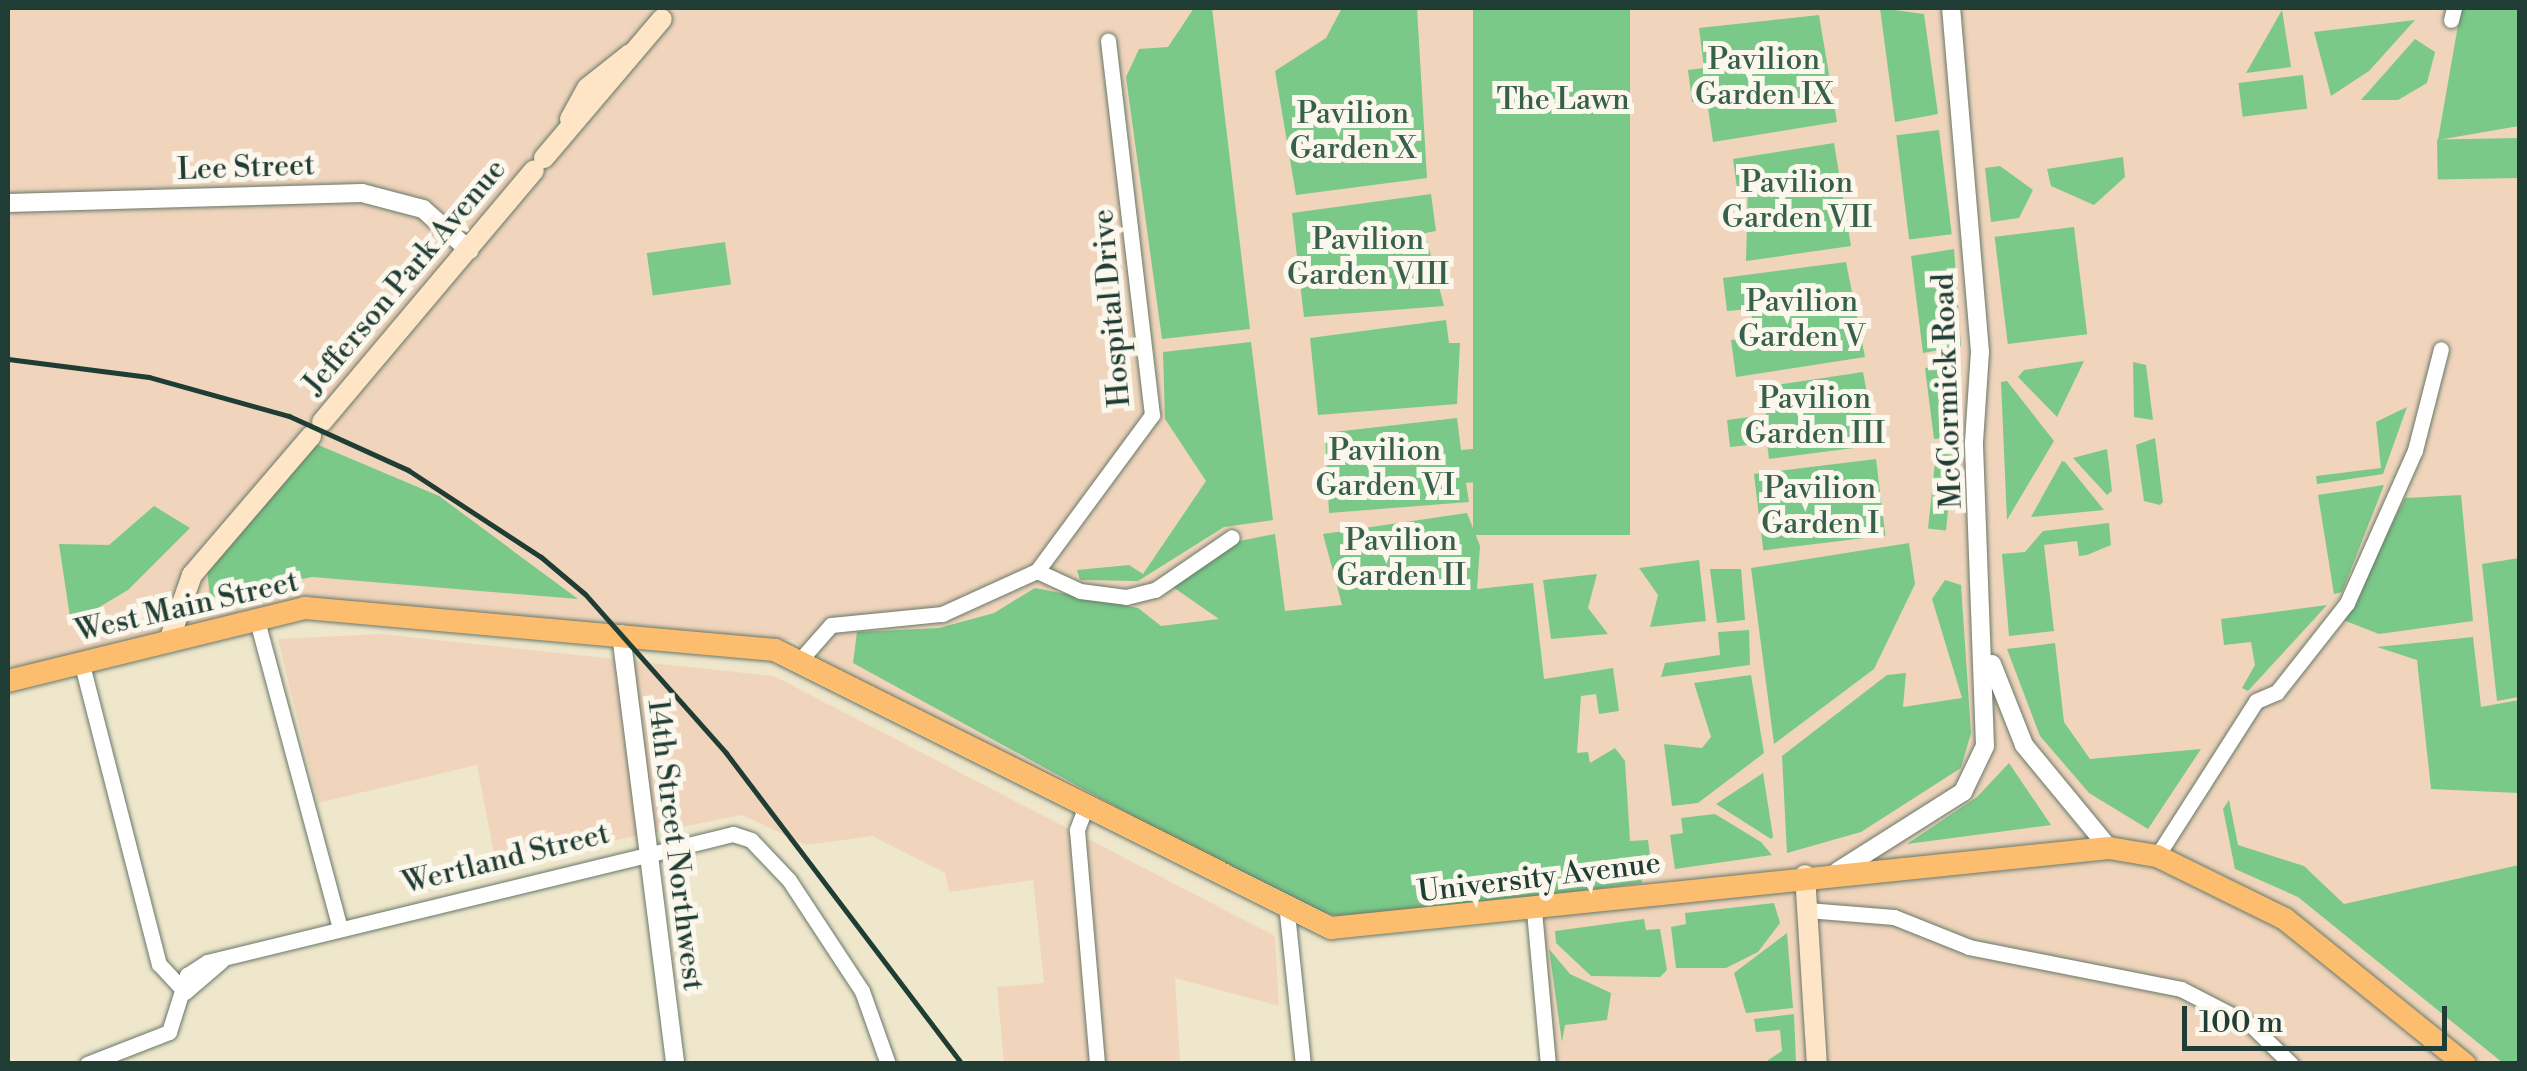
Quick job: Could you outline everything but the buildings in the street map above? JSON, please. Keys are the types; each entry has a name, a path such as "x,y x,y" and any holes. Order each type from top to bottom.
{"main road":[{"name":"Jefferson Park Avenue","path":"170,638 192,575 662,19"},
{"name":"West Main Street","path":"8,681 256,617 320,608 620,634"},
{"name":"University Avenue","path":"620,634 801,659 1286,914 1351,929 1534,910 1838,870 2109,848 2157,856 2284,919 2465,1064"},
{"path":"1805,875 1818,1064"}],"street":[{"name":"McCormick Road","path":"1838,870 1963,792 1985,746 1988,654 1974,442 1980,352 1950,8"},
{"name":"Hospital Drive","path":"801,659 831,625 952,611 1037,571 1152,415 1108,41"},
{"name":"Lee Street","path":"8,203 362,193 423,209 468,250"},
{"path":"2157,856 2256,701 2276,692 2347,603 2415,450 2441,349"},
{"path":"1037,571 1080,592 1126,597 1155,590 1232,537"},
{"path":"256,617 340,929"},
{"name":"14th Street Northwest","path":"620,634 675,1064"},
{"name":"McCormick Road","path":"1988,654 2024,744 2109,848"},
{"path":"81,661 159,962 184,992"},
{"path":"1985,746 2010,738 2024,744"},
{"path":"1086,806 1076,830 1097,1064"},
{"name":"Wertland Street","path":"87,1064 169,1032 184,992 221,961 650,853 744,836 789,880 862,990 888,1064"},
{"path":"1534,910 1548,1064"},
{"path":"1808,910 1894,917 1969,946 2181,988 2252,1026 2292,1064"},
{"path":"1286,914 1303,1064"}],"shaded area":[{"path":"8,8 2519,8 2519,1063 1550,1063 1533,913 1337,931 847,684 793,640 297,605 136,649 8,667"},
{"path":"381,634 774,676 1275,936 1279,1006 1175,978 1180,1063 1004,1063 997,987 1044,983 1033,880 949,892 945,873 872,836 806,845 742,815 496,864 477,765 318,803 278,639"}],"green space":[{"path":"1194,8 1212,8 1250,329 1162,339 1126,77 1139,49 1168,47"},
{"name":"Pavilion Garden X","path":"1342,8 1417,8 1427,178 1296,195 1275,71 1326,38"},
{"name":"The Lawn","path":"1473,8 1630,8 1630,535 1473,535"},
{"path":"1880,8 1924,14 1938,114 1895,122"},
{"path":"2461,8 2519,8 2519,126 2438,140"},
{"path":"2282,10 2291,67 2246,73"},
{"name":"Pavilion Garden IX","path":"1819,15 1837,122 1713,142 1707,101 1692,102 1688,70 1704,68 1699,28"},
{"path":"2415,20 2369,71 2331,96 2314,32"},
{"path":"2415,39 2435,52 2427,83 2398,100 2361,100"},
{"path":"2303,75 2307,109 2243,117 2238,83"},
{"path":"1939,130 1952,234 1909,239 1896,135"},
{"path":"2518,138 2519,178 2438,179 2437,139"},
{"name":"Pavilion Garden VII","path":"1834,143 1851,246 1746,261 1748,187 1737,188 1733,159"},
{"path":"2123,157 2125,177 2094,205 2051,186 2047,169"},
{"path":"2000,166 2033,190 2019,218 1991,222 1985,168"},
{"name":"Pavilion Garden VIII","path":"1431,194 1436,231 1425,233 1444,306 1304,317 1292,213"},
{"path":"2074,227 2087,334 2008,344 1995,237"},
{"path":"725,242 731,285 653,296 647,253"},
{"path":"1954,249 1961,346 1923,353 1911,256"},
{"name":"Pavilion Garden V","path":"1846,262 1865,357 1736,377 1731,340 1754,337 1751,309 1727,311 1723,278"},
{"name":"Pavilion Garden VI","path":"1446,320 1449,343 1460,343 1457,404 1318,415 1310,338"},
{"path":"1251,342 1273,520 1224,527 1138,581 1080,580 1077,570 1129,565 1143,574 1206,481 1165,419 1163,352"},
{"path":"2084,361 2057,417 2018,377 2024,370"},
{"path":"2133,362 2146,365 2153,420 2134,417"},
{"path":"1960,363 1961,436 1934,439 1925,368"},
{"name":"Pavilion Garden III","path":"1863,372 1876,441 1869,446 1769,459 1767,443 1730,447 1727,420 1766,415 1763,387"},
{"path":"2007,381 2054,441 2007,520 2001,382"},
{"path":"2407,407 2383,474 2317,484 2316,476 2381,468 2376,422"},
{"name":"Pavilion Garden VI","path":"1457,418 1461,450 1483,448 1487,481 1466,483 1469,502 1329,513 1325,433"},
{"path":"2155,438 2163,502 2160,505 2144,501 2136,445"},
{"path":"316,444 439,496 578,599 312,577 210,598 207,568"},
{"path":"2107,449 2112,491 2107,495 2073,458"},
{"path":"1936,453 1954,455 1946,530 1928,529"},
{"name":"Pavilion Garden I","path":"1876,459 1885,535 1763,550 1754,474"},
{"path":"2062,461 2065,462 2104,510 2031,517"},
{"path":"2384,485 2342,592 2334,594 2318,495"},
{"path":"2461,495 2473,621 2379,634 2343,620 2405,498"},
{"path":"154,506 190,528 128,590 71,624 59,544 109,545"},
{"name":"Pavilion Garden II","path":"1467,513 1480,546 1477,589 1533,583 1544,679 1613,668 1619,711 1599,714 1596,694 1581,696 1577,753 1588,752 1590,763 1615,748 1625,761 1630,841 1648,840 1652,872 1641,874 1642,883 1357,919 1305,910 853,663 857,632 939,628 994,613 1035,588 1138,608 1161,626 1219,619 1173,587 1239,541 1275,534 1285,611 1342,605 1323,534"},
{"path":"2109,523 2111,545 2087,555 2079,556 2077,541 2044,545 2054,631 2009,636 2002,554 2025,552 2043,531"},
{"path":"1909,543 1915,584 1874,669 1774,744 1751,568"},
{"path":"2519,558 2519,697 2497,701 2482,564"},
{"path":"1699,560 1706,621 1650,627 1658,595 1639,568"},
{"path":"1710,569 1741,569 1745,620 1717,623"},
{"path":"1597,574 1588,608 1608,634 1551,639 1543,580"},
{"path":"1945,580 1961,585 1971,733 1961,768 1861,832 1787,853 1782,756 1887,675 1906,673 1903,707 1962,698 1932,599"},
{"path":"2327,605 2248,691 2242,688 2255,665 2251,642 2224,645 2221,619"},
{"path":"1749,630 1750,665 1661,677 1665,663 1720,655 1718,632"},
{"path":"2473,637 2481,707 2519,700 2519,793 2431,789 2417,660 2377,647"},
{"path":"2055,643 2064,722 2090,759 2201,749 2148,829 2089,793 2040,736 2007,649"},
{"path":"1751,675 1764,753 1698,803 1672,806 1664,744 1702,748 1711,737 1694,683"},
{"path":"2009,763 2051,825 1907,844 1977,797"},
{"path":"1763,773 1773,837 1771,839 1716,804"},
{"path":"2229,800 2238,845 2304,866 2344,904 2519,865 2519,1063 2503,1063 2298,897 2235,869 2223,809"},
{"path":"1715,814 1761,842 1772,855 1675,869 1670,835 1683,833 1681,818"},
{"path":"1774,903 1780,923 1758,952 1726,968 1676,968 1671,927 1686,924 1685,913"},
{"path":"1644,919 1646,930 1660,929 1667,970 1660,977 1591,976 1556,943 1555,931"},
{"path":"1787,933 1793,1008 1746,1013 1734,973"},
{"path":"1549,949 1570,974 1611,993 1607,1020 1565,1025 1562,1042"},
{"path":"1794,1014 1796,1063 1764,1063 1782,1051 1780,1030 1756,1032 1754,1019"}],"railway":[{"path":"8,359 149,377 289,416 408,470 541,557 585,594 726,753 962,1064"}]}
